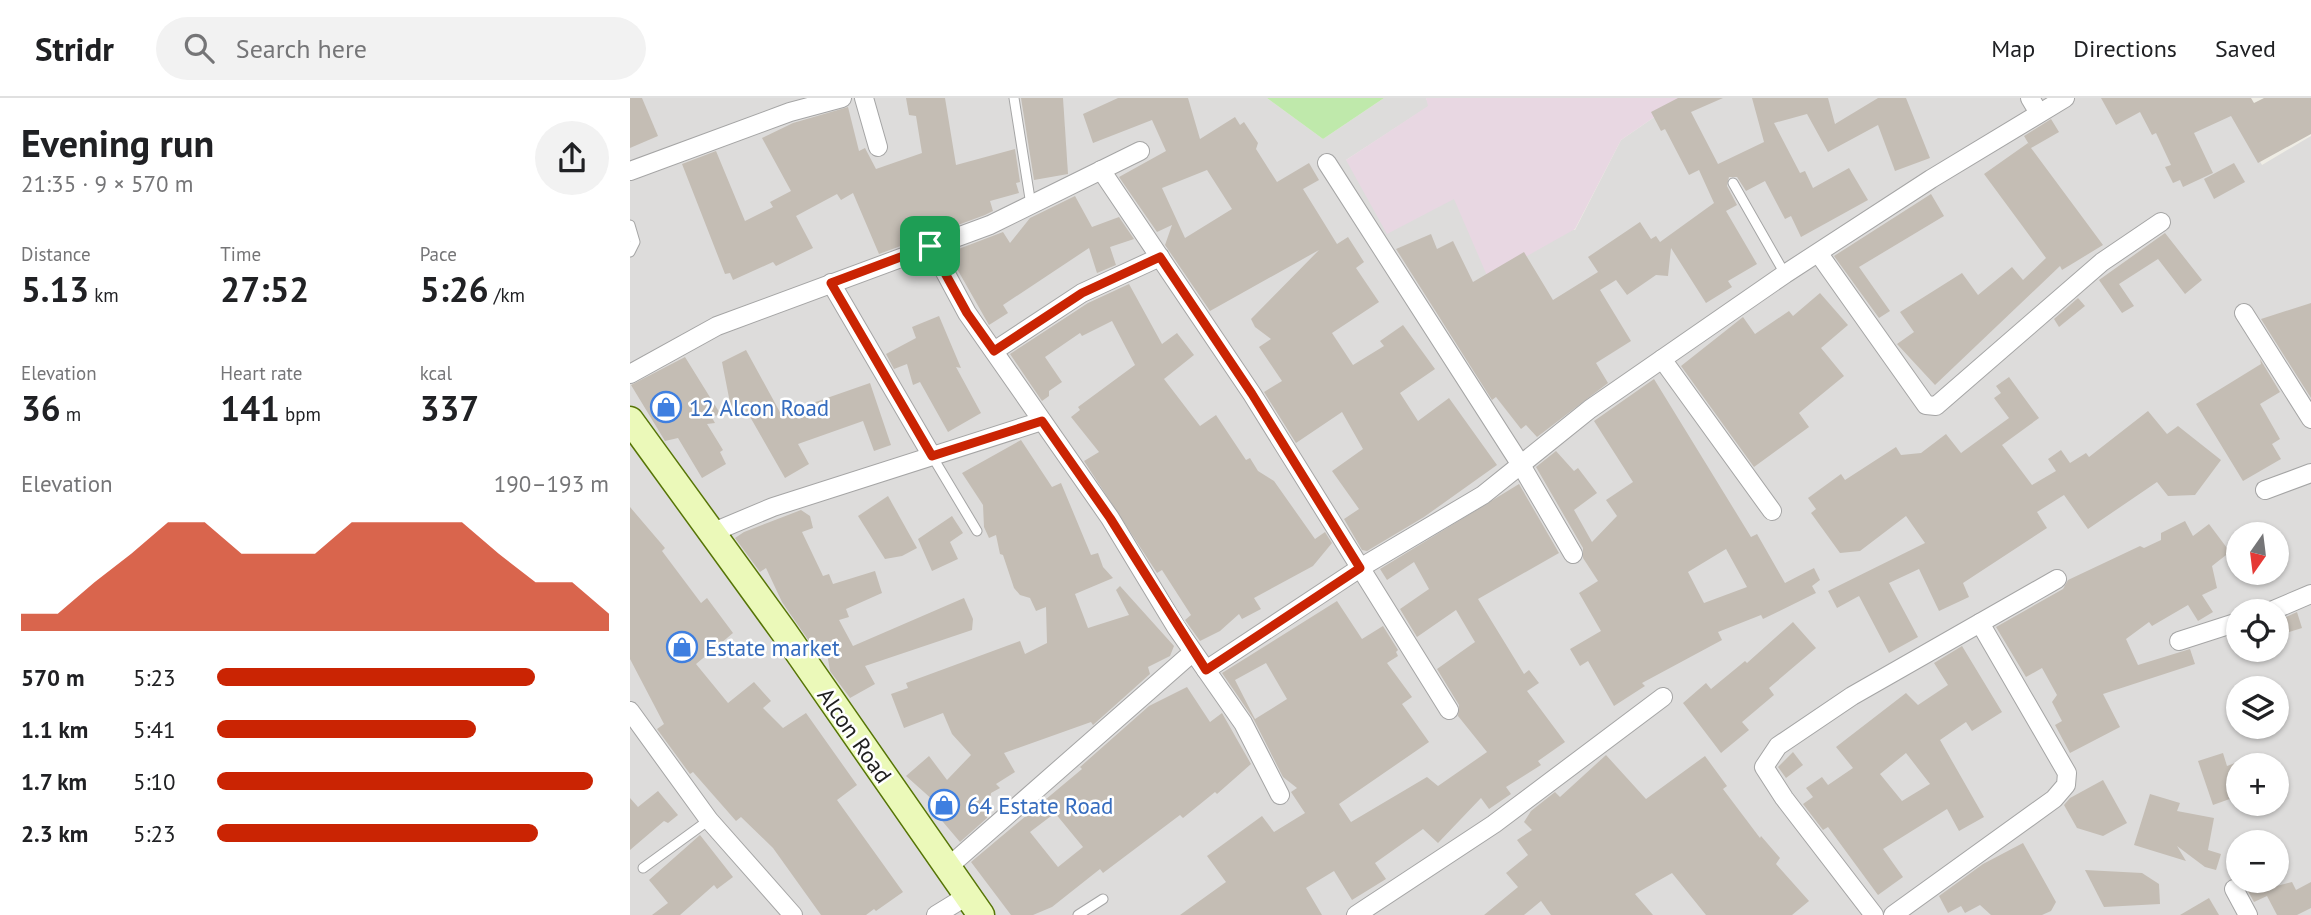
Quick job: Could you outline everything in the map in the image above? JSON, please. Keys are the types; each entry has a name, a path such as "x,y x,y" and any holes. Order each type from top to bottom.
{"main road":[{"name":"Alcon Road","path":"630,420 974,905"}],"street":[{"path":"630,171 790,112 842,98"},
{"path":"864,98 878,146"},
{"path":"1206,670 1360,568 1483,495 1590,409 1785,274 1931,179 2035,105 2065,98"},
{"path":"630,374 717,327 990,225 1140,150"},
{"path":"1327,163 1521,465 1573,554"},
{"path":"1101,170 1252,394 1449,710"},
{"path":"1819,254 1926,405 1936,406 2102,262 2161,222"},
{"path":"930,246 967,313 1110,518 1193,652 1243,723 1280,795"},
{"path":"994,351 1082,293 1160,257"},
{"path":"831,283 932,456"},
{"path":"2244,313 2311,419"},
{"path":"1662,359 1772,511"},
{"path":"711,533 773,507 1042,421"},
{"path":"2266,490 2311,473"},
{"path":"1874,915 1764,766 1778,746 1852,696 2057,579"},
{"path":"2289,603 2311,594"},
{"path":"1893,915 2054,799 2066,785 2067,774 1980,623"},
{"path":"2179,642 2226,626"},
{"path":"947,867 1193,652"},
{"path":"1356,915 1494,824 1663,697"},
{"path":"630,711 709,820 793,915"},
{"path":"2236,893 2248,915"},
{"path":"936,915 974,905"}],"lane":[{"path":"1014,98 1031,205"},
{"path":"1734,183 1785,274"},
{"path":"630,225 635,242 630,253"},
{"path":"932,456 977,531"},
{"path":"643,867 709,820"},
{"path":"1078,915 1103,899"}],"shaded area":[{"path":"630,98 1267,98 1323,139 1384,98 1426,98 1429,106 1346,160 1454,199 1575,230 1621,140 1682,98 2223,98 2262,165 2311,136 2311,915 630,915"},
{"path":"1426,98 1682,98 1621,140 1575,229 1488,278 1454,199 1387,234 1346,160 1428,106"}],"green space":[{"path":"1267,98 1384,98 1323,139"}],"building":[{"path":"630,98 642,98 658,136 630,148"},
{"path":"906,98 945,98 956,165 1015,149 1019,193 990,201 993,211 985,215 879,254 853,193 841,200 837,194 796,216 813,248 776,266 773,262 733,280 730,273 725,274 682,164 716,151 745,221 773,207 770,202 791,191 762,138 793,123 848,107 859,151 865,148 876,169 922,153 916,116 909,115"},
{"path":"1021,98 1063,98 1068,174 1034,180"},
{"path":"1118,98 1188,98 1200,139 1235,117 1240,125 1244,122 1258,143 1256,149 1277,182 1309,163 1319,180 1303,189 1337,244 1348,237 1364,262 1356,268 1379,302 1332,333 1353,365 1384,346 1380,341 1403,325 1435,369 1400,393 1418,421 1449,398 1497,465 1424,517 1367,551 1362,550 1344,519 1359,509 1332,471 1363,449 1342,412 1296,443 1264,392 1282,381 1259,347 1271,339 1255,327 1251,319 1319,250 1210,311 1165,245 1172,225 1157,232 1119,177 1166,151 1152,120 1093,143 1083,114","holes":["1207,170 1232,209 1185,238 1162,188"]},
{"path":"1678,98 1723,98 1691,112 1718,164 1764,142 1752,98 1828,98 1835,124 1878,98 1906,98 1930,158 1895,171 1878,125 1828,152 1807,114 1774,123 1800,173 1805,171 1813,188 1849,168 1868,200 1801,237 1791,216 1785,219 1765,181 1746,191 1737,177 1729,177 1727,186 1737,205 1726,211 1757,264 1728,281 1732,287 1706,303 1671,248 1668,276 1656,275 1627,295 1616,280 1600,290 1631,341 1596,363 1608,383 1537,437 1526,425 1521,429 1496,397 1492,400 1396,249 1431,234 1437,249 1453,241 1473,282 1524,252 1553,300 1598,272 1588,257 1640,222 1651,239 1656,236 1660,242 1714,203 1699,170 1689,175 1665,129 1661,131 1651,112"},
{"path":"2101,98 2251,98 2254,103 2264,98 2311,98 2311,134 2258,163 2231,116 2194,133 2213,173 2183,187 2180,180 2173,183 2165,167 2171,165 2156,133 2152,135 2140,112 2116,125"},
{"path":"2051,119 2059,132 2031,148 2103,245 2062,270 2060,266 1935,385 1897,344 1914,332 1900,312 1962,273 1978,295 2012,267 2023,280 2046,258 1984,174 2028,143 2030,146 2024,136"},
{"path":"2234,163 2245,182 2214,199 2204,179"},
{"path":"1931,194 1944,216 1859,267 1890,311 1879,318 1834,256"},
{"path":"1075,196 1092,227 1119,217 1134,239 1110,247 1116,265 1097,273 1089,248 1003,305 1008,313 989,325 948,253 1003,232 1010,243 1030,218"},
{"path":"2165,233 2202,280 2185,294 2158,259 2119,284 2134,306 2122,313 2099,280"},
{"path":"1129,284 1162,344 1177,333 1194,355 1164,379 1200,426 1216,415 1246,460 1250,458 1258,471 1274,481 1315,539 1325,532 1332,543 1313,566 1254,598 1261,609 1242,619 1239,614 1220,631 1200,641 1185,620 1191,615 1162,570 1157,573 1084,461 1099,452 1071,417 1080,410 1078,407 1135,365 1112,321 1082,336 1080,333 1045,357 1062,382 1049,391 1049,396 1042,401 1010,354 1088,303"},
{"path":"1820,293 1848,325 1821,348 1844,376 1799,413 1809,427 1754,467 1681,366 1743,317 1755,334 1789,311 1793,316"},
{"path":"2078,298 2085,306 2059,327 2054,319"},
{"path":"2311,303 2311,398 2261,319"},
{"path":"939,316 961,368 956,367 981,413 948,432 920,382 913,385 907,364 894,369 886,354 916,338 912,327"},
{"path":"746,350 781,414 870,383 891,445 874,451 863,421 798,444 809,464 785,478 749,415 739,410 732,413 722,362"},
{"path":"685,357 721,415 711,416 715,423 707,424 723,450 720,452 726,464 702,478 678,438 665,441 631,385"},
{"path":"2260,359 2280,392 2260,404 2280,439 2272,444 2281,459 2243,481 2196,404 2261,364"},
{"path":"2009,377 2039,418 2002,445 2032,485 2056,471 2048,459 2061,450 2070,463 2086,453 2089,457 2148,411 2167,434 2178,426 2221,460 2195,495 2168,496 2157,482 2088,529 2064,495 2037,512 2047,528 1963,583 1969,597 1939,611 1919,569 1889,583 1918,637 1889,653 1859,596 1837,608 1828,591 1925,543 1906,516 1860,551 1840,553 1811,513 1816,509 1808,498 1841,474 1845,480 1896,447 1901,455 1921,453 1946,434 1961,453 2009,418 1994,398 2001,393 1996,386"},
{"path":"1654,379 1751,537 1757,534 1785,583 1814,568 1820,580 1812,586 1816,593 1763,619 1761,615 1718,632 1722,640 1642,683 1645,686 1614,706 1588,661 1580,666 1570,649 1601,631 1579,593 1598,581 1583,558 1583,548 1536,467 1556,451 1574,471 1578,468 1597,493 1574,510 1592,542 1617,516 1606,500 1633,482 1594,421","holes":["1726,549 1747,587 1704,603 1688,572"]},
{"path":"1021,440 1052,487 1061,483 1091,555 1098,553 1103,567 1113,578 1075,594 1088,628 1129,615 1116,590 1120,586 1174,646 1170,656 1148,667 1150,674 1093,725 1091,722 1004,753 1015,772 996,784 1000,788 991,793 987,818 960,842 932,809 934,801 906,776 929,756 947,780 971,755 952,734 943,713 904,728 891,694 908,688 906,683 1020,641 1025,654 1047,643 1046,607 1036,611 1030,598 1020,595 1014,588 1003,555 1000,554 996,535 989,538 984,527 983,505 962,473"},
{"path":"1519,484 1559,553 1478,599 1524,674 1529,670 1539,683 1527,691 1565,742 1538,761 1541,765 1506,787 1511,794 1489,809 1481,798 1438,843 1423,829 1375,863 1386,879 1352,900 1334,871 1306,888 1322,915 1180,915 1226,882 1207,856 1262,816 1274,832 1305,813 1291,792 1297,788 1283,777 1253,718 1222,673 1337,601 1362,639 1383,626 1398,650 1398,656 1387,663 1412,697 1402,704 1429,742 1339,804 1351,822 1427,777 1438,786 1487,752 1458,716 1459,705 1437,669 1475,642 1456,610 1417,637 1400,609 1429,589 1414,562 1387,580 1380,569","holes":["1266,663 1287,699 1255,719 1235,680"]},
{"path":"888,496 917,548 902,556 885,559 858,516"},
{"path":"630,507 665,548 662,551 701,603 707,598 733,633 696,664 728,703 754,682 771,701 763,708 783,728 806,713 857,785 837,800 903,892 876,911 874,909 866,915 821,915 773,848 741,817 736,821 693,772 690,774 657,729 664,724 630,659"},
{"path":"801,510 810,516 813,528 802,532 823,576 829,574 833,584 875,571 882,593 846,609 849,617 839,620 853,646 964,598 973,619 972,630 865,666 875,684 850,698 830,671 827,653 820,657 782,602 766,568 760,572 735,538"},
{"path":"952,516 963,533 950,542 958,559 932,571 918,539"},
{"path":"2185,521 2193,536 2209,524 2226,547 2226,555 2212,566 2217,588 2202,595 2213,612 2198,621 2188,605 2152,626 2149,622 2126,639 2138,665 2190,649 2195,664 2103,694 2120,727 2070,753 2055,725 2062,721 2052,702 2057,695 2042,668 2026,677 1996,627 2063,589 2068,580 2140,546 2144,548 2161,540 2161,533"},
{"path":"2297,612 2302,628 2289,632 2289,616"},
{"path":"1793,622 1816,648 1769,688 1774,695 1742,722 1749,730 1721,753 1683,703 1706,683 1711,689 1745,661 1747,663"},
{"path":"1962,646 2002,712 1972,731 1966,722 1940,740 1984,817 1959,831 1947,809 1883,849 1903,877 1878,895 1828,827 1823,830 1803,804 1813,797 1806,788 1822,777 1828,785 1853,768 1836,747 1906,693 1918,705 1948,685 1934,663","holes":["1906,753 1930,784 1902,801 1880,774"]},
{"path":"1187,687 1210,722 1222,713 1251,764 1217,794 1215,792 1183,818 1180,815 1103,873 1100,869 1052,907 1033,915 1011,915 971,862 1082,769 1080,767 1149,706","holes":["1055,813 1083,847 1058,867 1030,832"]},
{"path":"1793,752 1803,765 1786,778 1778,767"},
{"path":"2223,753 2226,763 2226,800 2213,805 2198,761"},
{"path":"1606,755 1646,799 1705,756 1727,786 1723,789 1760,838 1761,836 1780,858 1776,864 1809,901 1792,915 1706,915 1672,873 1635,894 1653,915 1551,915 1541,901 1524,915 1484,915 1518,887 1506,873 1528,855 1517,840 1532,830 1524,822 1531,811 1555,792 1560,797"},
{"path":"2103,780 2127,823 2103,836 2077,828 2064,805 2070,798"},
{"path":"658,791 678,815 668,823 664,821 630,850 630,798 638,807"},
{"path":"2150,794 2180,803 2177,811 2214,818 2208,850 2221,854 2216,870 2205,867 2177,846 2186,861 2134,845"},
{"path":"700,835 733,877 717,889 714,885 680,915 652,915 668,903 649,880"},
{"path":"2023,843 2056,902 2051,911 2042,915 1991,915 1980,905 1965,913 1961,906 1948,913 1939,896 1983,864"},
{"path":"2085,870 2142,873 2159,884 2160,904 2104,907"},
{"path":"2292,882 2296,890 2311,882 2311,908 2297,915 2277,915 2267,896 2254,902 2249,893 2289,893 2289,883"},
{"path":"2209,898 2219,915 2180,915"}],"place":[{"name":"12 Alcon Road","path":"666,407"},
{"name":"Estate market","path":"682,647"},
{"name":"64 Estate Road","path":"944,805"}],"route":[{"path":"930,246 967,313 994,351 1082,293 1160,257 1252,394 1360,568 1206,670 1110,518 1042,421 932,456 831,283 930,246"}]}
